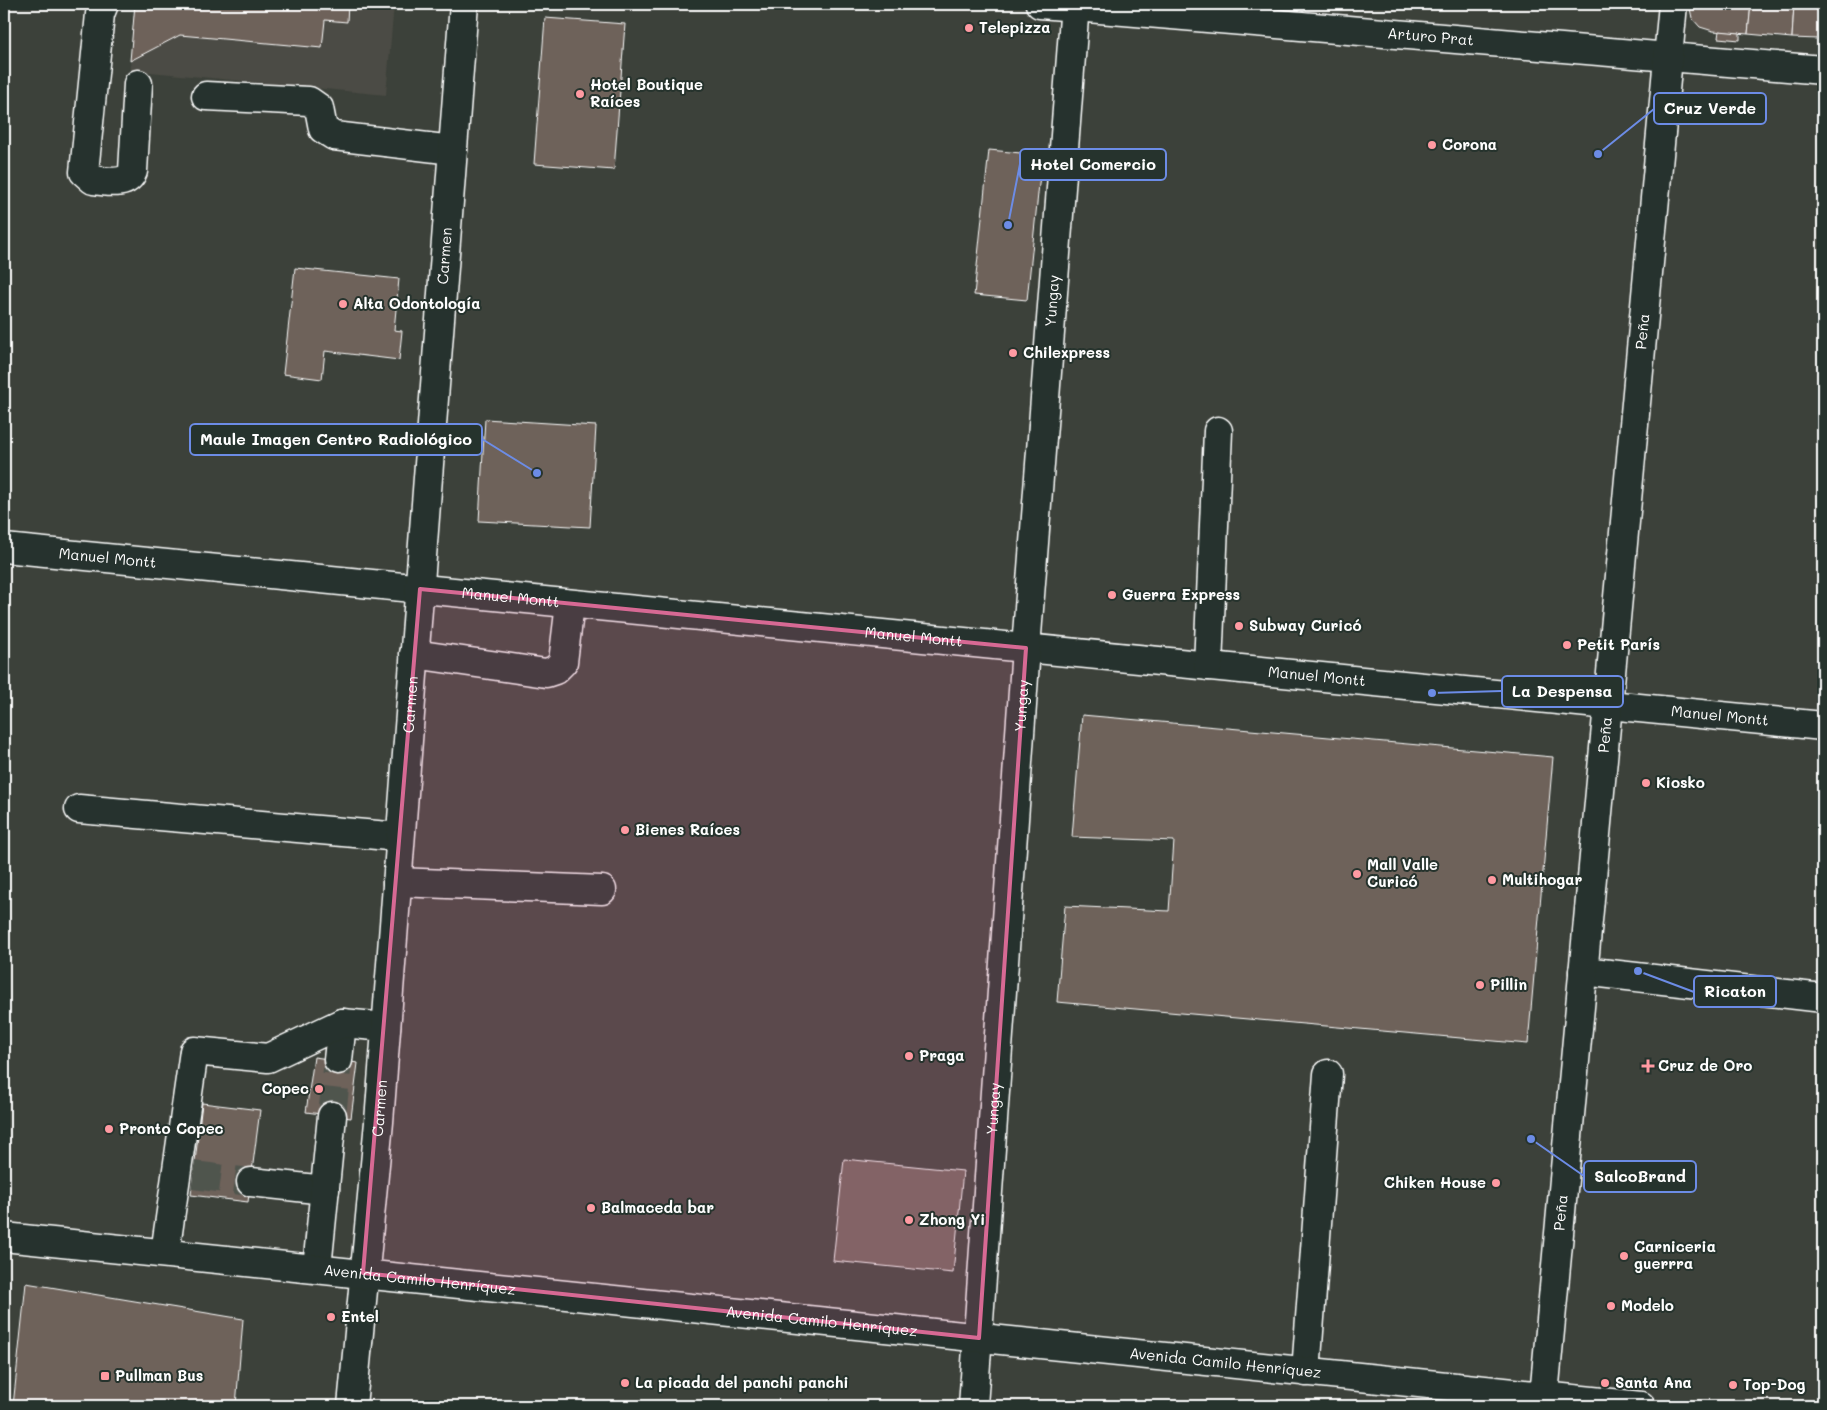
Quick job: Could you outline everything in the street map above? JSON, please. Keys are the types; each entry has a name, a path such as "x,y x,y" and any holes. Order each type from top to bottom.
{"street":[{"path":"104,4 100,14 84,172 93,180 124,182 133,171 138,84"},
{"name":"Carmen","path":"352,1406 386,1027 464,4"},
{"name":"Arturo Prat","path":"1040,4 1075,5 1823,70"},
{"name":"Peña","path":"1543,1401 1673,4"},
{"name":"Yungay","path":"973,1406 1026,648 1075,5"},
{"path":"206,96 309,101 319,108 323,129 334,136 453,150"},
{"path":"1208,666 1218,431"},
{"name":"Manuel Montt","path":"4,548 1823,726"},
{"path":"414,654 546,673 555,670 563,662 570,604"},
{"path":"79,809 400,837"},
{"path":"397,882 602,890"},
{"path":"1583,971 1823,998"},
{"path":"164,1253 184,1175 194,1051 268,1058 342,1023 386,1027"},
{"path":"338,1060 342,1023"},
{"path":"1306,1372 1328,1074"},
{"path":"317,1268 332,1116"},
{"path":"251,1182 325,1190"},
{"name":"Avenida Camilo Henríquez","path":"4,1237 1306,1372 1543,1401 1640,1406"}],"highlighted area":[{"path":"420,589 1026,648 979,1338 363,1273"}],"shaded area":[{"path":"135,4 394,4 386,95 130,70"}],"building":[{"path":"135,4 348,4 347,22 325,20 322,48 180,35 130,61"},
{"path":"1689,4 1751,4 1748,34 1713,31 1700,27 1692,18"},
{"path":"1751,4 1794,4 1792,38 1748,34"},
{"path":"1794,4 1823,4 1818,39 1792,38"},
{"path":"1823,4 1823,32 1819,31"},
{"name":"Hotel Boutique Raíces","path":"545,18 625,24 614,170 534,164"},
{"path":"1719,31 1740,33 1740,40 1718,38"},
{"path":"989,150 1042,155 1027,300 974,295"},
{"name":"Alta Odontología","path":"295,268 399,279 394,330 402,331 399,360 325,351 322,379 283,374"},
{"path":"485,419 596,426 590,527 479,521"},
{"name":"Mall Valle Curicó","path":"1082,715 1553,757 1528,1044 1057,1002 1065,906 1169,911 1174,841 1072,837"},
{"path":"314,1057 358,1063 351,1118 306,1112"},
{"path":"202,1103 260,1110 248,1202 191,1195"},
{"path":"844,1159 963,1171 953,1273 833,1261"},
{"path":"26,1283 243,1319 236,1406 13,1406"}],"tunnel":[{"path":"332,1116 338,1060"},
{"path":"193,1175 251,1182"}],"place":[{"name":"Telepizza","path":"969,28"},
{"name":"Hotel Boutique Raíces","path":"580,94"},
{"name":"Corona","path":"1432,145"},
{"name":"Cruz Verde","path":"1598,154"},
{"name":"Hotel Comercio","path":"1008,225"},
{"name":"Alta Odontología","path":"343,304"},
{"name":"Chilexpress","path":"1013,353"},
{"name":"Maule Imagen Centro Radiológico","path":"537,473"},
{"name":"Guerra Express","path":"1112,595"},
{"name":"Subway Curicó","path":"1239,626"},
{"name":"Petit París","path":"1567,645"},
{"name":"La Despensa","path":"1432,693"},
{"name":"Kiosko","path":"1646,783"},
{"name":"Bienes Raíces","path":"625,830"},
{"name":"Mall Valle Curicó","path":"1357,874"},
{"name":"Multihogar","path":"1492,880"},
{"name":"Ricaton","path":"1638,971"},
{"name":"Pillin","path":"1480,985"},
{"name":"Praga","path":"909,1056"},
{"name":"Cruz de Oro","path":"1648,1066"},
{"name":"Copec","path":"319,1089"},
{"name":"Pronto Copec","path":"109,1129"},
{"name":"SalcoBrand","path":"1531,1139"},
{"name":"Chiken House","path":"1496,1183"},
{"name":"Balmaceda bar","path":"591,1208"},
{"name":"Zhong Yi","path":"909,1220"},
{"name":"Carniceria guerrra","path":"1624,1256"},
{"name":"Modelo","path":"1611,1306"},
{"name":"Entel","path":"331,1317"},
{"name":"Pullman Bus","path":"105,1376"},
{"name":"La picada del panchi panchi","path":"625,1383"},
{"name":"Santa Ana","path":"1605,1383"},
{"name":"Top-Dog","path":"1733,1385"}]}
